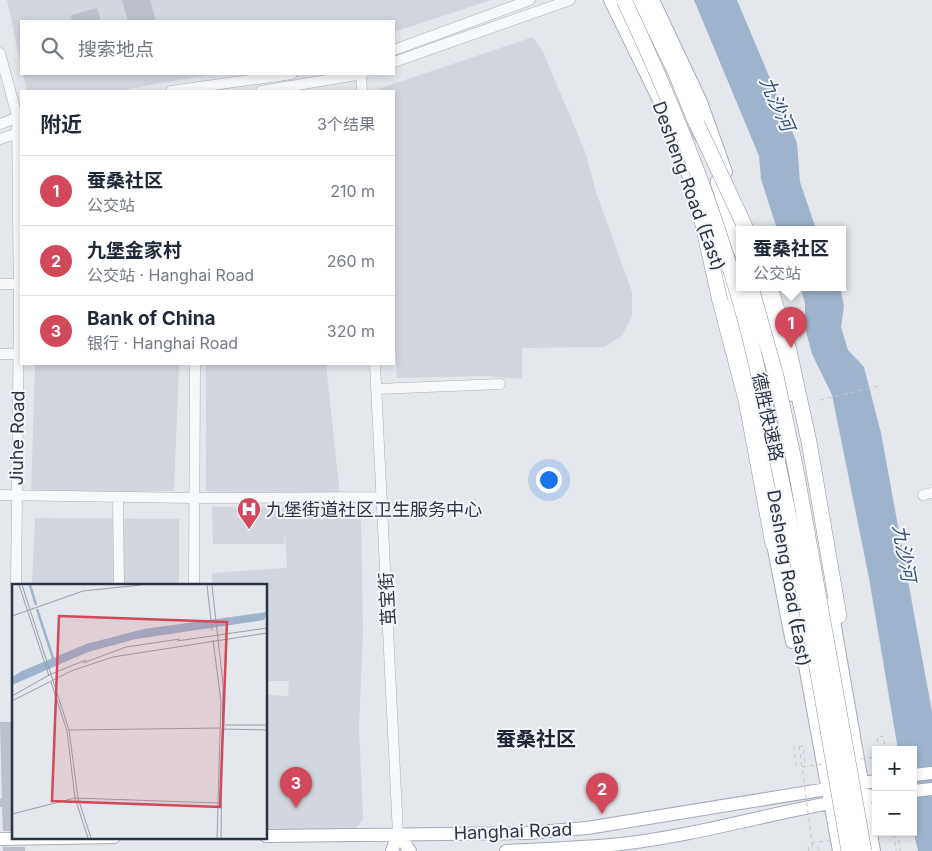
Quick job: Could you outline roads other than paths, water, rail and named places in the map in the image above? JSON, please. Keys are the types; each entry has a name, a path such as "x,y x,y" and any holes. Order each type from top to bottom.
{"highway":[{"name":"德胜快速路","path":"624,0 659,74 736,289"},
{"path":"640,0 674,69 723,197 736,238"},
{"path":"696,124 744,226"},
{"path":"684,140 711,269 746,400 773,544"},
{"name":"德胜快速路","path":"736,291 754,354 802,580 849,851"},
{"name":"德胜快速路","path":"752,291 776,376 796,470 864,851"},
{"path":"771,291 788,346 809,442 839,616"}],"main road":[{"name":"Desheng Road (East)","path":"610,0 658,100 693,187 722,273 755,402 774,491 826,788"},
{"path":"653,0 702,102 744,226"},
{"name":"Desheng Road (East)","path":"763,291 796,411 862,782 870,796 874,851"},
{"path":"773,544 816,771 826,788 839,851"},
{"path":"839,616 847,698"},
{"path":"917,775 932,773"},
{"name":"Hanghai Road","path":"268,836 527,833 587,828 872,781"},
{"path":"917,791 932,790"},
{"name":"Hanghai Road","path":"506,851 621,847 722,827 830,802 870,796"},
{"path":"392,851 398,834"},
{"path":"398,834 410,851"},
{"path":"0,839 18,838"}],"street":[{"path":"395,50 530,0"},
{"path":"395,62 570,0"},
{"name":"Jiuhe Road","path":"0,53 19,116 18,284 20,313 16,584"},
{"path":"178,90 285,75"},
{"path":"267,90 356,75"},
{"path":"362,75 362,90"},
{"path":"0,124 19,116"},
{"path":"0,139 19,132"},
{"path":"0,284 18,284"},
{"path":"0,354 18,354"},
{"path":"194,584 195,365"},
{"name":"茧宝街","path":"375,365 398,834"},
{"path":"376,389 500,384"},
{"path":"0,495 193,498 382,497"},
{"path":"118,497 119,584"}],"water":[{"name":"九沙河","path":"694,0 737,0 797,143 800,182 815,226 776,226 761,179 759,156"},
{"path":"802,291 841,291 844,306 841,327 848,350 864,367 881,433 932,712 932,851 918,851 914,836 917,836 917,746 897,746 869,578 832,395 812,354 805,328 805,304"}],"place":[{"name":"蚕桑社区","path":"791,348"},
{"name":"九堡街道社区卫生服务中心","path":"249,530"},
{"name":"Bank of China","path":"296,808"},
{"name":"九堡金家村","path":"602,814"}],"district":[{"name":"蚕桑社区","path":"536,739"}]}
